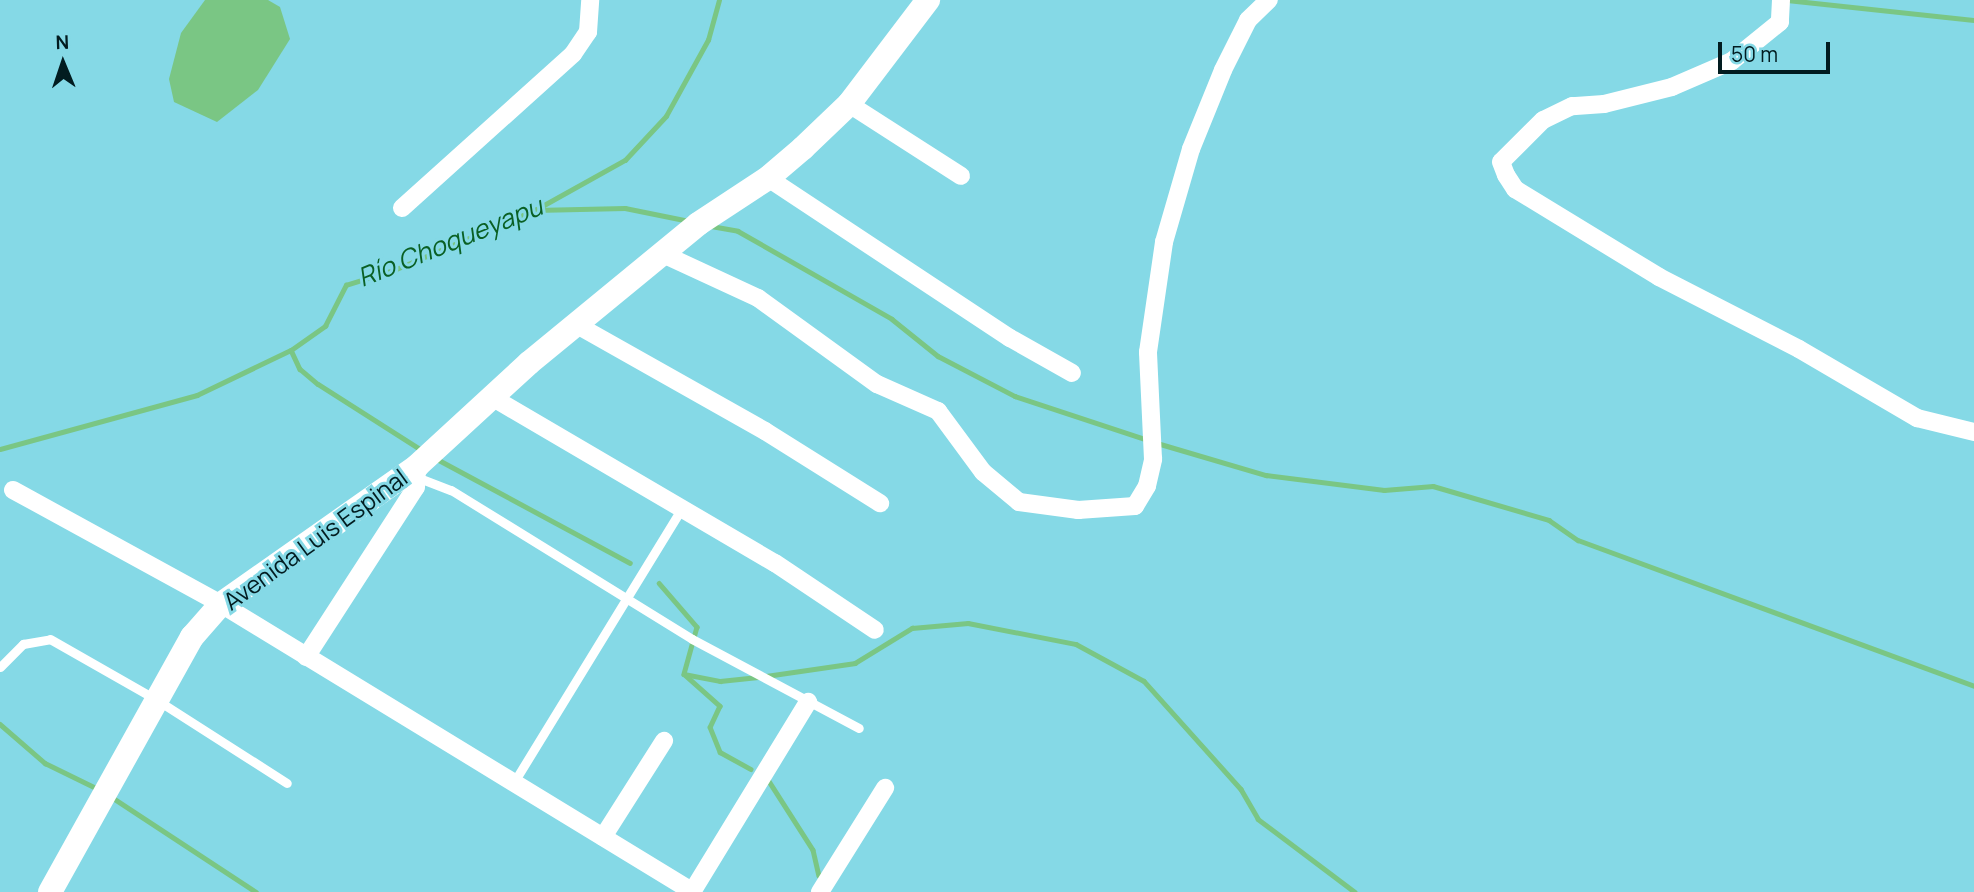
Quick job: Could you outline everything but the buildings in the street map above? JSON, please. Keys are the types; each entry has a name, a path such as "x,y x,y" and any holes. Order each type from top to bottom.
{"street":[{"path":"402,208 573,54 588,32 590,0"},
{"name":"Avenida Luis Espinal","path":"53,891 192,637 221,604 418,472 491,397 577,324 663,254 768,178 849,104 928,0"},
{"path":"663,254 758,298 877,384 938,411 983,472 1019,502 1078,510 1135,506 1147,486 1153,460 1148,352 1164,243 1191,149 1223,70 1248,20 1269,0"},
{"path":"1781,0 1780,22 1732,61 1672,87 1604,104 1572,106 1543,120 1501,162 1506,175 1515,189 1659,277 1799,349 1917,418 1974,432"},
{"path":"849,104 961,176"},
{"path":"768,178 1010,338 1072,373"},
{"path":"577,324 765,431 880,503"},
{"path":"491,397 775,563 875,630"},
{"path":"306,657 354,589 418,472"},
{"path":"13,490 221,604 692,892 808,702"},
{"path":"603,837 664,741"},
{"path":"820,892 885,788"}],"lane":[{"path":"418,472 452,490 626,598 859,729"},
{"path":"514,782 682,508"},
{"path":"0,667 23,644 44,638 157,700 287,783"}],"shaded area":[{"path":"205,0 268,0 280,7 290,39 258,90 217,122 174,102 169,79 181,33"}],"waterway":[{"name":"Río Choqueyapu","path":"0,449 197,395 291,350 325,326 346,285 394,270 535,210 625,160 666,116 708,40 719,0"},
{"path":"1787,0 1974,20"},
{"path":"535,210 625,208 689,221"},
{"path":"711,226 738,231 892,319 938,356 1015,396 1148,440"},
{"path":"291,350 300,369 318,384 423,451"},
{"path":"1157,443 1266,475 1384,490 1433,486 1549,520 1578,540 1974,686"},
{"path":"437,459 630,563"},
{"path":"659,583 697,627 684,674 720,706 710,727 720,752 751,769"},
{"path":"766,676 855,663 912,628 968,623 1076,644 1144,681 1241,789 1258,819 1355,892"},
{"path":"684,674 720,681 758,677"},
{"path":"0,724 45,763 100,790"},
{"path":"767,778 813,850 819,875"},
{"path":"113,798 256,892"}]}
